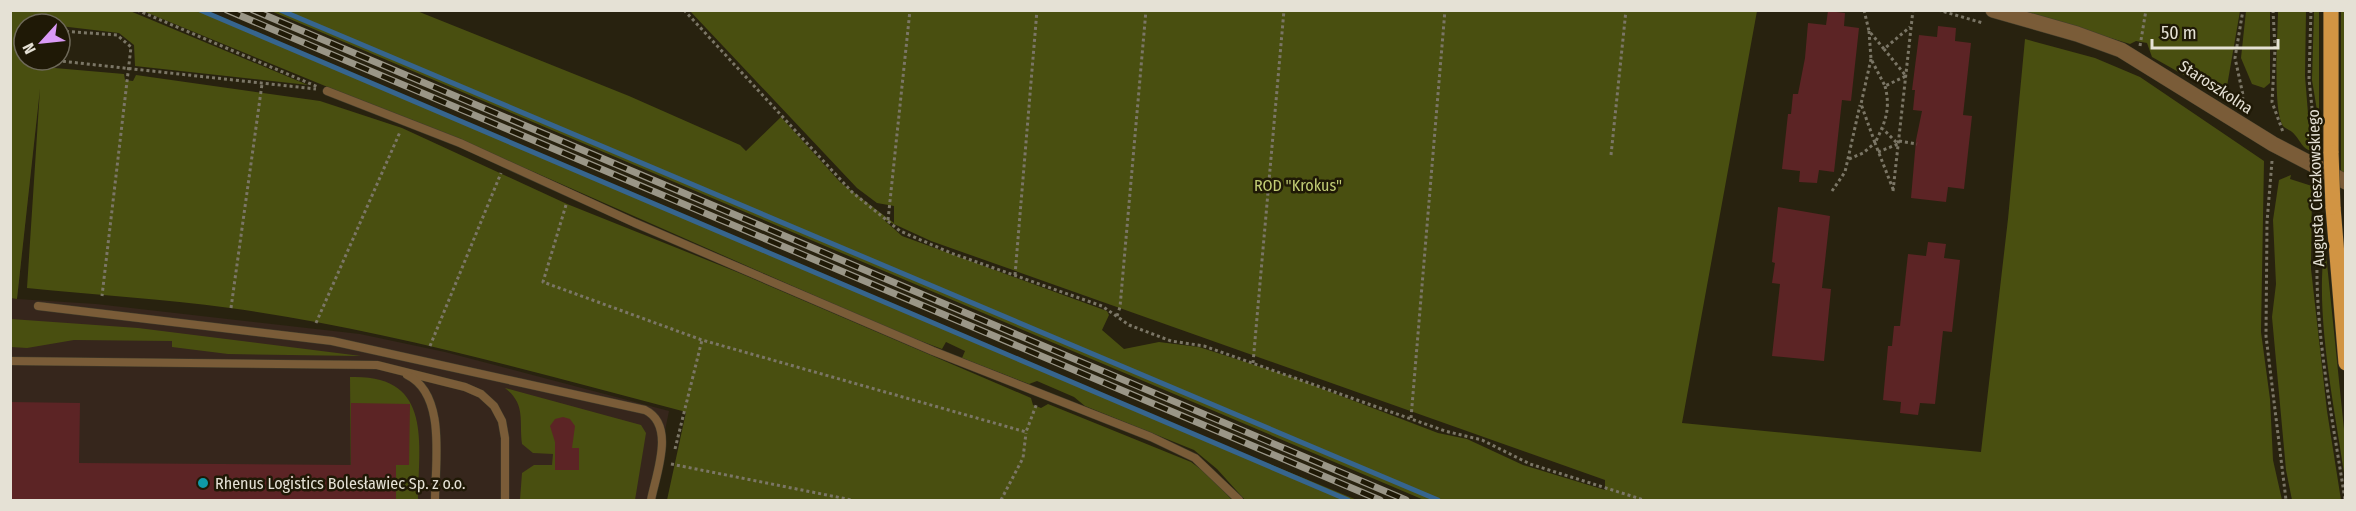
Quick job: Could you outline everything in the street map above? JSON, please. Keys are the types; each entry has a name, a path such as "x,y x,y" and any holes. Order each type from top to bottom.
{"main road":[{"name":"Augusta Cieszkowskiego","path":"2331,10 2333,207 2346,363"}],"street":[{"name":"Staroszkolna","path":"1990,17 2077,34 2137,59 2237,122 2273,151 2346,182"}],"lane":[{"path":"327,91 405,122 933,351 1195,458 1239,501"},
{"path":"38,306 332,341 645,410 655,415 661,425 662,440 651,501"},
{"path":"10,362 377,365 465,387 481,394 494,406 502,421 505,438 505,501"},
{"path":"395,369 417,382 432,403 435,420 435,501"}],"path":[{"path":"137,10 327,91"},
{"path":"684,10 852,192 900,231 929,244 1102,306 1129,325 1171,341 1204,346 1411,418 1482,440 1530,464 1644,501"},
{"path":"888,221 910,10"},
{"path":"1015,275 1036,10"},
{"path":"1117,316 1146,10"},
{"path":"1253,363 1284,10"},
{"path":"1411,418 1445,10"},
{"path":"1611,155 1626,10"},
{"path":"1832,191 1845,172 1871,59 1869,31 1864,10"},
{"path":"1861,104 1893,191 1913,10"},
{"path":"1938,10 1990,17"},
{"path":"2137,59 2146,10"},
{"path":"2237,122 2244,101 2235,58 2243,10"},
{"path":"2273,10 2275,49 2272,102 2283,131 2273,151 2267,222 2266,336 2286,501"},
{"path":"2311,10 2309,79 2314,129"},
{"path":"1884,49 1911,26"},
{"path":"1869,31 1906,76"},
{"path":"72,32 123,38 131,47 131,68 102,296"},
{"path":"1848,160 1863,153 1875,143 1883,128 1890,102 1885,86 1871,59"},
{"path":"72,62 327,91"},
{"path":"1885,86 1906,76"},
{"path":"231,308 262,83"},
{"path":"316,323 405,122"},
{"path":"1883,128 1899,142"},
{"path":"1878,152 1899,142 1917,144"},
{"path":"2273,151 2281,161"},
{"path":"430,346 505,165"},
{"path":"571,195 543,282 702,340 1026,432"},
{"path":"2319,230 2317,280 2328,390 2345,501"},
{"path":"702,340 671,466 852,501"},
{"path":"1001,501 1023,458 1026,432 1041,394"}],"shaded area":[{"path":"10,11 12,13 12,72 42,72 17,299 96,304 360,334 445,352 669,411 651,500 11,500"}],"green space":[{"path":"10,11 130,11 308,85 135,66 134,45 119,33 72,27 72,12 12,12 12,72 72,72 72,70 124,74 125,80 133,81 136,75 320,101 402,128 567,204 737,272 1031,398 1033,405 1041,408 1048,404 1191,462 1210,476 1232,500 667,500 686,412 460,353 288,317 205,305 27,288 40,89 17,299 11,298"},
{"path":"143,11 207,11 1130,407 1357,500 1245,500 1217,469 1194,450 1085,406 1074,397 1037,381 1029,384 962,358 965,351 946,342 942,349 897,332 534,172"},
{"name":"ROD \"Krokus\"","path":"271,11 417,11 629,96 740,145 746,151 781,117 840,182 894,223 894,206 877,203 857,188 690,11 1757,11 1682,423 1981,452 2008,219 2025,39 2095,58 2140,77 2264,161 2261,332 2270,399 2273,460 2282,500 1424,500","holes":["883,219 931,241 1605,480 1605,490 1523,465 1467,439 1438,433 1289,376 1199,347 1159,342 1124,349 1102,330 1109,315 1107,311 902,236"]},
{"path":"2023,11 2240,11 2226,92 2221,96 2152,57 2147,43 2136,41 2130,44"},
{"path":"2246,11 2270,11 2270,83 2264,88 2252,84 2241,58"},
{"path":"2278,11 2306,11 2305,76 2311,151 2293,132 2284,127 2280,119 2277,90"},
{"path":"2314,11 2319,11 2319,123 2312,80"},
{"path":"2341,11 2346,11 2345,173 2341,173"},
{"path":"2291,175 2290,179 2312,186 2311,269 2327,411 2341,500 2292,500 2286,470 2272,317 2276,284 2273,220 2279,180"},
{"path":"2325,244 2345,439 2345,479 2324,330 2322,271"},
{"path":"11,319 138,328 361,356 228,354 172,347 172,341 74,340 27,348 11,347"},
{"path":"350,377 377,379 396,387 408,399 416,416 419,435 418,500 351,500"},
{"path":"505,388 641,425 646,433 635,500 520,500 522,473 534,465 552,465 553,454 533,453 522,444 519,406 512,394"}],"building":[{"path":"1828,11 1845,13 1844,26 1859,28 1851,101 1842,100 1834,172 1819,170 1817,183 1799,182 1800,171 1782,169 1788,114 1791,114 1793,94 1798,94 1805,58 1808,23 1826,25"},
{"path":"1938,26 1956,28 1955,41 1971,43 1963,115 1972,116 1964,189 1948,187 1946,202 1911,198 1916,140 1922,111 1913,110 1915,90 1912,90 1919,35 1937,37"},
{"path":"1778,207 1830,216 1822,288 1831,289 1824,361 1772,356 1780,284 1772,283"},
{"path":"1928,242 1946,244 1944,258 1960,260 1952,332 1943,331 1935,404 1920,403 1918,415 1900,413 1901,402 1883,400 1888,346 1892,346 1894,326 1900,326 1908,254 1926,256"},
{"name":"Rhenus Logistics Bolesławiec Sp. z o.o.","path":"10,402 80,403 79,463 351,465 351,403 410,404 409,465 396,465 396,501 10,501"},
{"path":"563,417 570,419 575,426 572,448 579,448 579,470 555,470 555,442 550,426 555,419"}],"waterway":[{"path":"200,10 1348,500"},
{"path":"280,10 1438,500"}],"railway":[{"path":"227,10 1380,500"},
{"path":"253,10 1406,500"}],"place":[{"name":"Rhenus Logistics Bolesławiec Sp. z o.o.","path":"203,483"}]}
